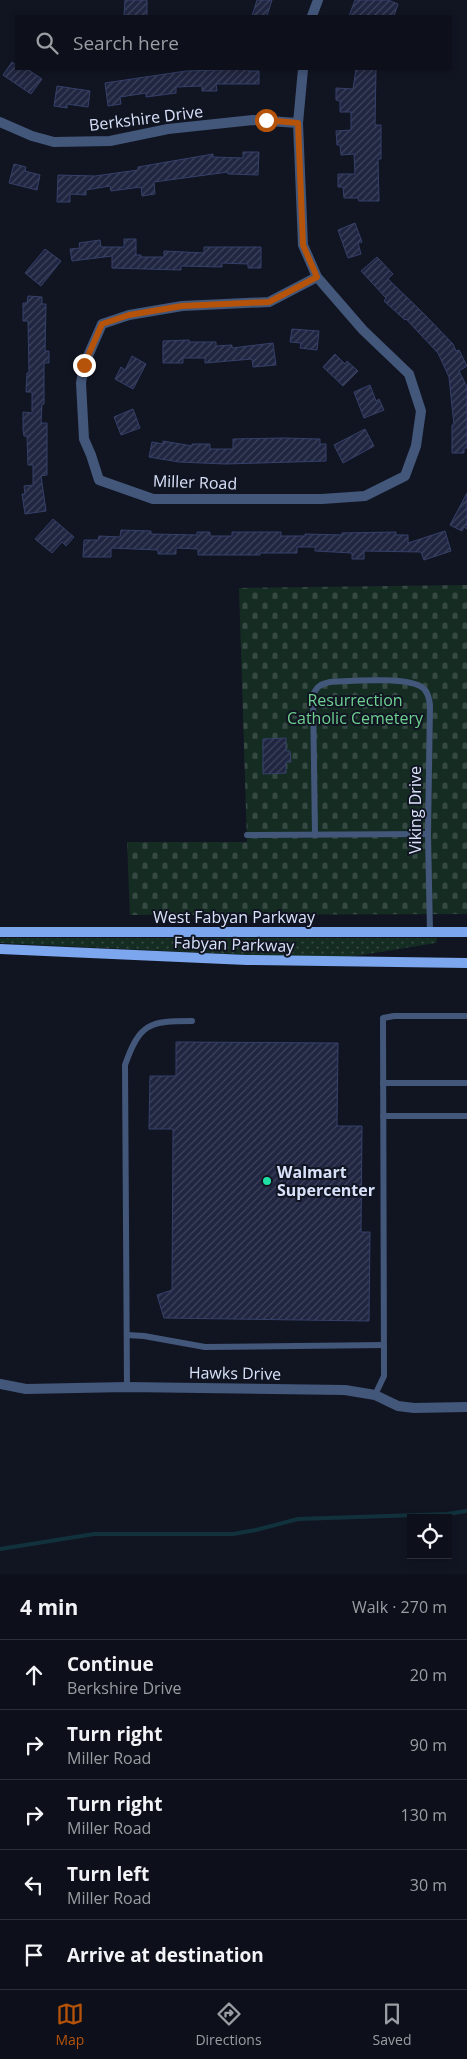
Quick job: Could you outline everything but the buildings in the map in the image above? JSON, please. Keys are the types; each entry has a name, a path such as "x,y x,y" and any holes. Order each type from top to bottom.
{"main road":[{"name":"West Fabyan Parkway","path":"0,932 467,932"},
{"name":"Fabyan Parkway","path":"0,949 247,960 467,963"}],"street":[{"path":"312,15 318,0"},
{"name":"Miller Road","path":"303,70 298,123 303,245 317,277 363,330 409,374 421,411 416,446 405,476 366,496 322,499 153,499 99,480 84,439 80,384 84,365 102,324 129,315 182,306 269,302 317,277"},
{"name":"Berkshire Drive","path":"0,122 32,136 54,142 110,141 168,129 254,120 298,123"},
{"name":"Hawks Drive","path":"0,1384 26,1389 128,1387 344,1390 375,1395 398,1406 414,1408 467,1407"}],"lane":[{"name":"Viking Drive","path":"315,834 313,695 316,689 321,684 330,682 396,681 411,681 424,689 429,696 430,705 428,834 430,932"},
{"path":"247,835 428,834"},
{"path":"375,1395 384,1376 383,1018 394,1016 467,1016"},
{"path":"128,1387 125,1065 133,1042 148,1026 166,1021 192,1021"},
{"path":"383,1083 467,1083"},
{"path":"383,1116 467,1116"},
{"path":"128,1335 144,1336 205,1348 384,1345"}],"green space":[{"name":"Resurrection Catholic Cemetery","path":"467,585 467,914 130,915 127,842 247,842 239,588"},
{"path":"0,938 437,938 436,943 337,959 0,943"}],"waterway":[{"path":"0,1549 94,1534 233,1534 298,1519 447,1514 467,1511"}],"place":[{"name":"Walmart Supercenter","path":"267,1181"}],"route":[{"path":"84,365 102,324 129,315 182,306 269,302 305,285 317,277 303,245 298,123 266,120"}]}
